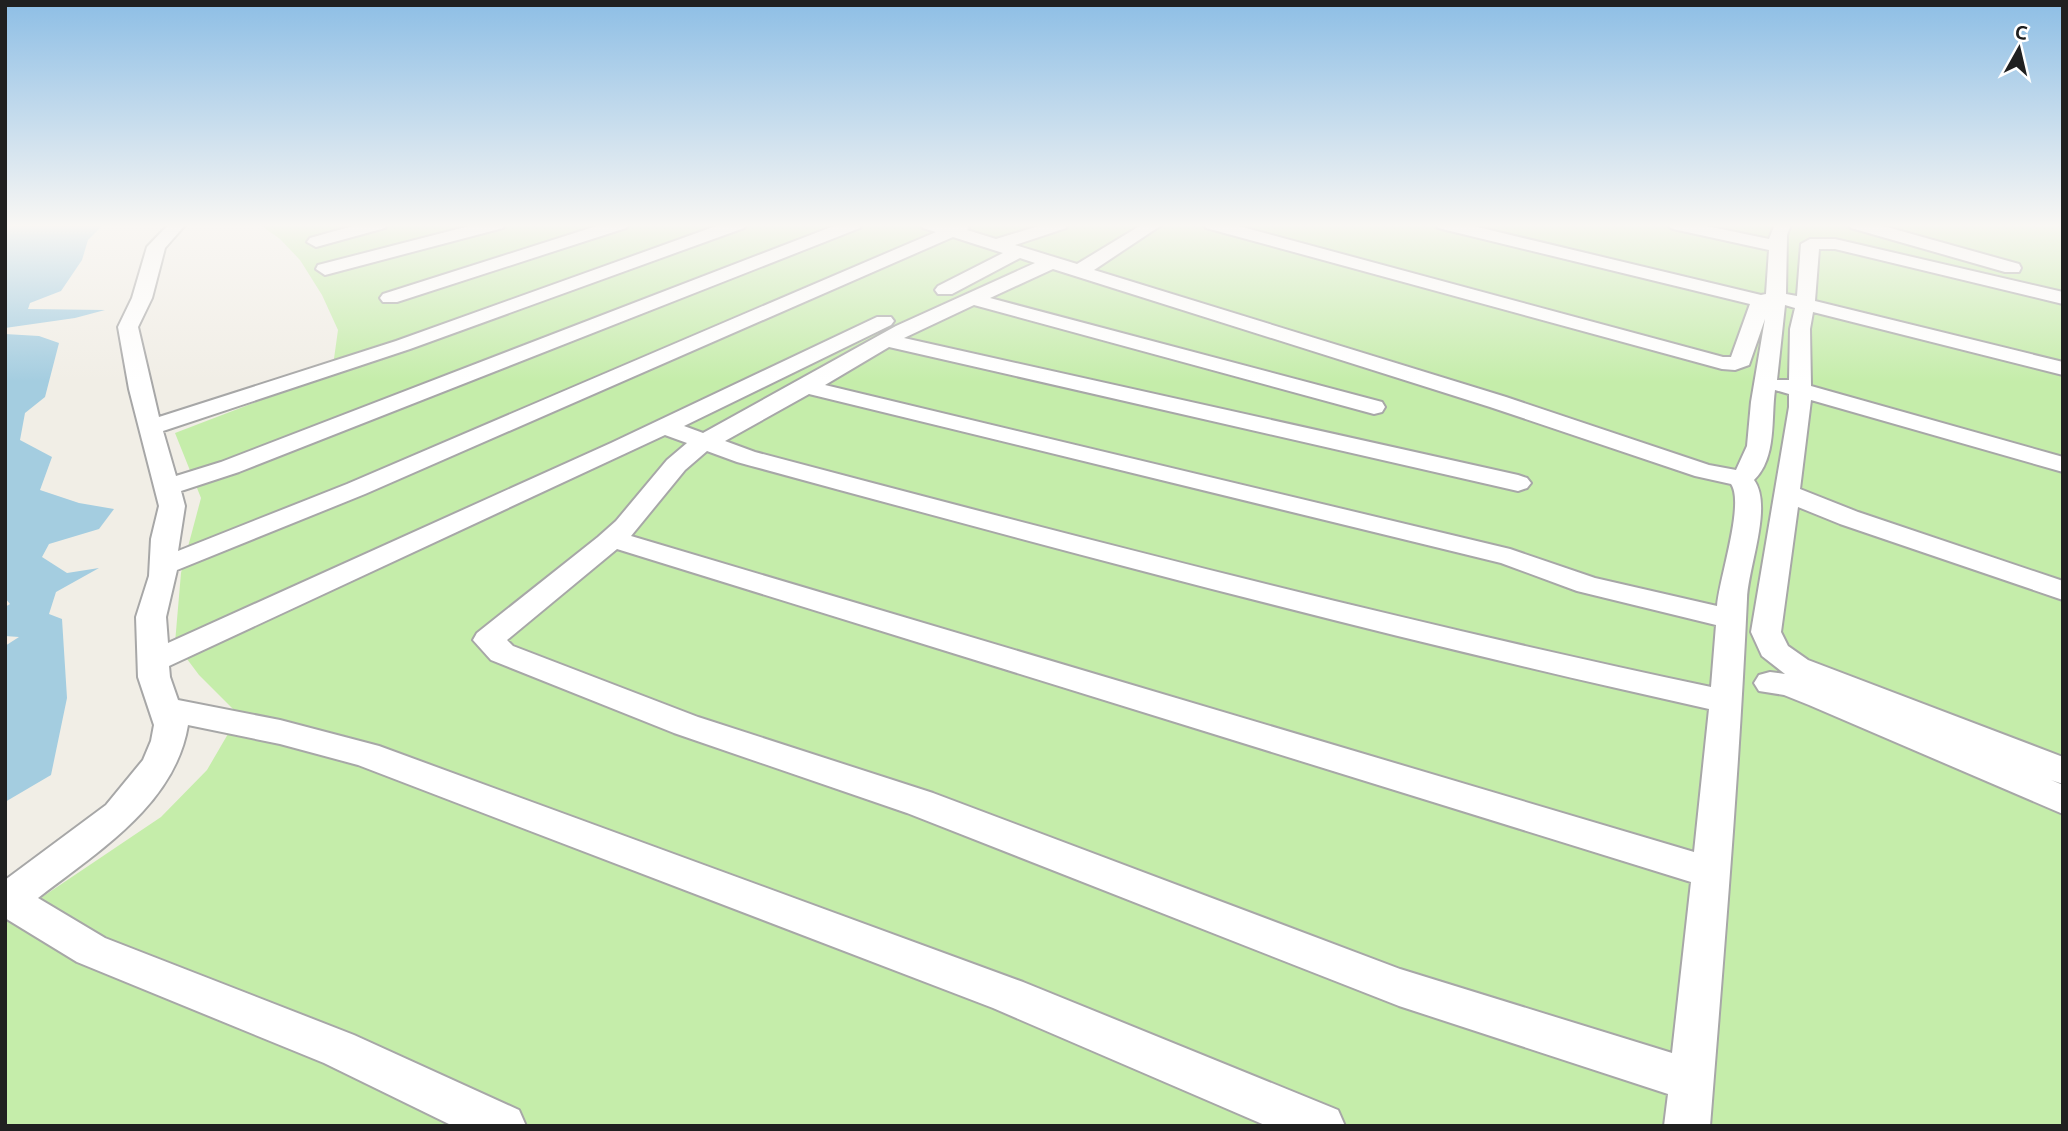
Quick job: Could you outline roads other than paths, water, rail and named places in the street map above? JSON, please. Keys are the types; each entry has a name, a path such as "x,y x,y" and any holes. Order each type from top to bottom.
{"street":[{"path":"148,277 142,298 128,327 150,428 172,506 163,566 151,617 154,677 170,725 168,741 157,766 118,815 7,901 91,950 339,1049 503,1126"},
{"path":"390,298 456,277"},
{"path":"150,428 402,345 591,277"},
{"path":"166,487 230,467 719,277"},
{"path":"163,566 356,489 848,277"},
{"path":"154,662 664,427 970,277"},
{"path":"1019,277 884,340 808,386 706,441 676,464 612,539 488,640 502,653 548,673 686,725 920,803 1399,987 1691,1080"},
{"path":"1101,277 1498,402 1703,471 1740,478 1748,473 1759,446 1772,277"},
{"path":"1406,277 1722,363 1735,364 1741,360 1768,299"},
{"path":"1672,277 2063,369"},
{"path":"1806,277 1800,329 1800,407 1766,632 1769,643 1776,653 1797,667 2063,771"},
{"path":"1971,277 2063,298"},
{"path":"2035,277 2063,285"},
{"path":"970,298 1374,407"},
{"path":"884,340 1518,483"},
{"path":"1766,380 2063,465"},
{"path":"808,386 838,396 1510,557 1587,585 1731,619"},
{"path":"664,427 746,457 981,520 1508,654 1726,701"},
{"path":"1687,1126 1726,701 1733,588 1749,508 1748,489 1740,478"},
{"path":"1787,493 1849,518 2063,591"},
{"path":"612,539 1710,872"},
{"path":"1770,683 1788,685 1820,697 2063,800"},
{"path":"166,709 280,732 367,755 995,990 1322,1126"}],"water":[{"path":"5,277 71,277 61,291 30,303 28,309 105,310 75,318 5,328"},
{"path":"5,334 39,336 59,343 45,397 25,413 20,440 52,457 40,490 79,503 114,509 99,529 49,544 42,557 67,573 99,568 56,592 49,614 62,619 67,698 51,775 5,802 5,646 19,637 5,636 5,607 10,604 5,598"}]}
